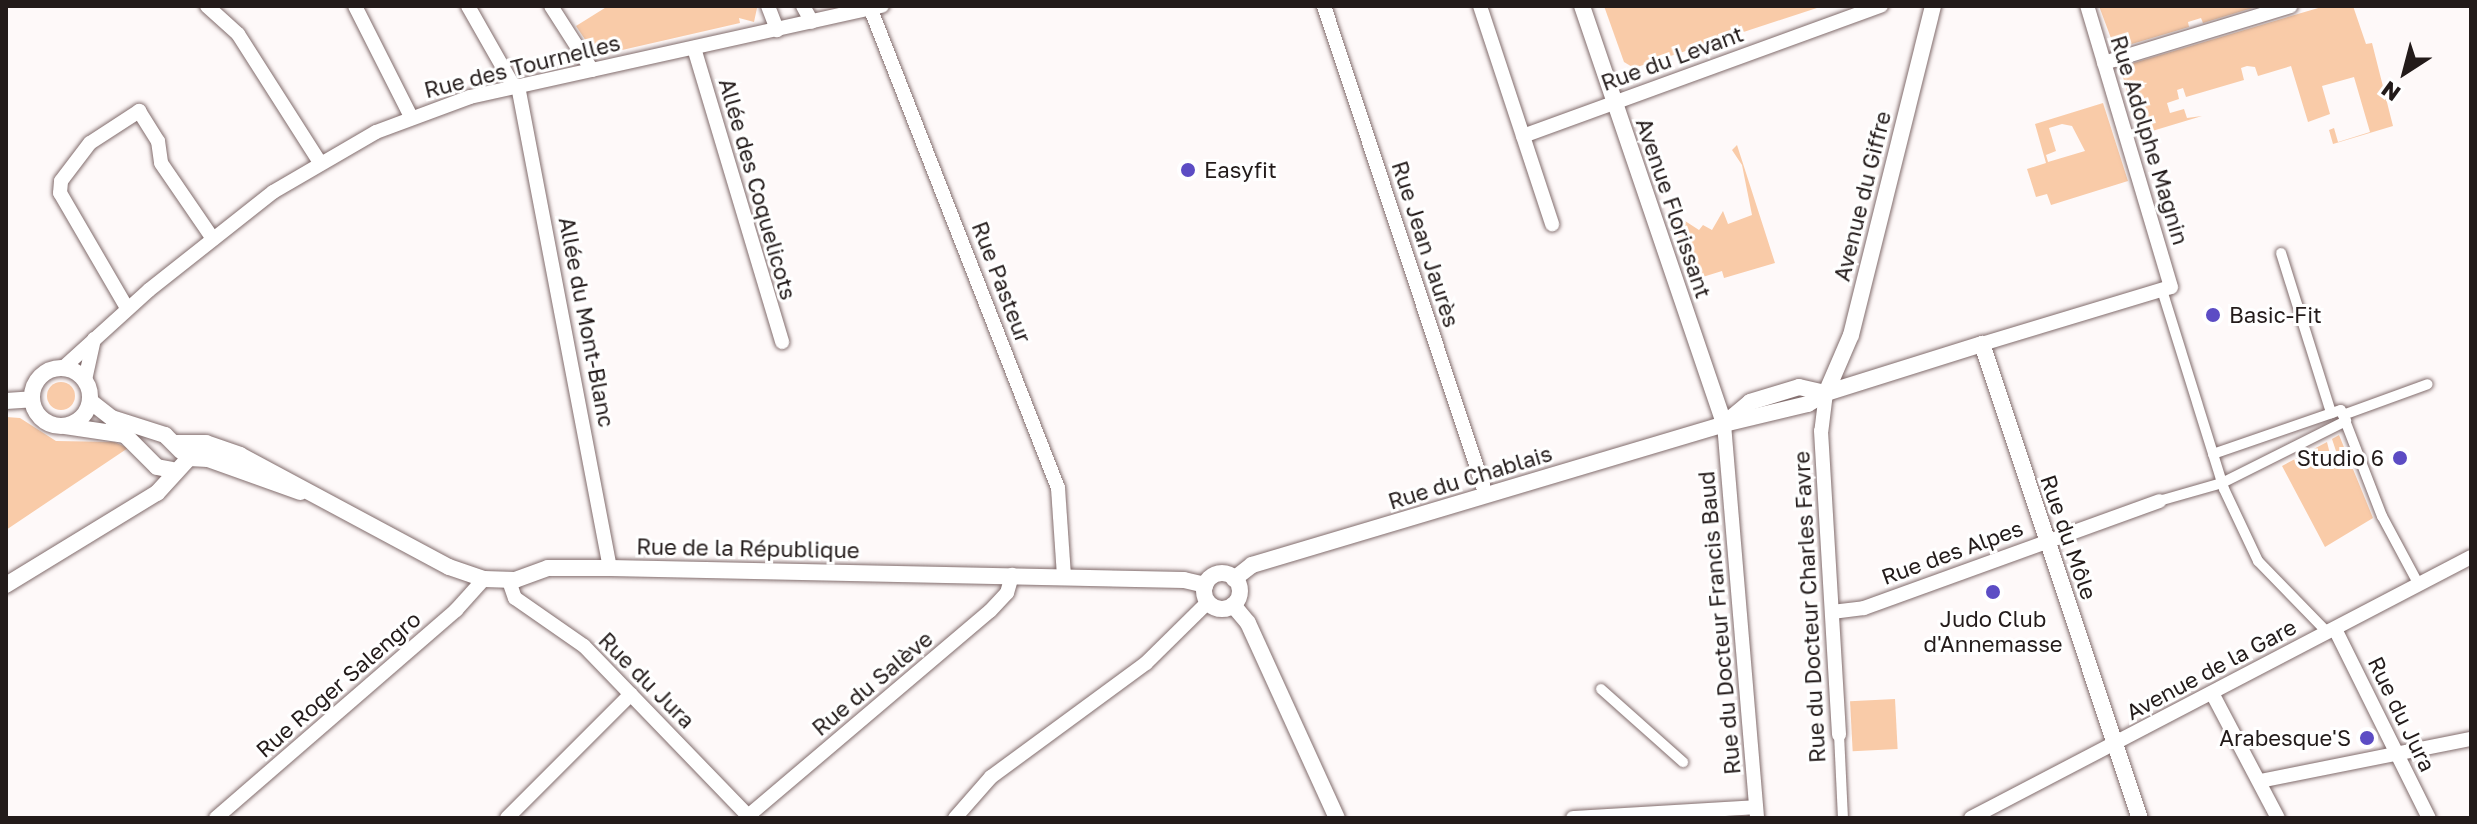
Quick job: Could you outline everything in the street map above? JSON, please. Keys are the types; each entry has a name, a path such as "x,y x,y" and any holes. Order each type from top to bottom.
{"street":[{"path":"207,6 238,34 319,161"},
{"path":"355,6 411,117"},
{"name":"Allée du Mont-Blanc","path":"468,6 516,86 610,568"},
{"path":"551,6 592,70"},
{"path":"768,6 777,30"},
{"path":"803,6 812,22"},
{"name":"Rue Jean Jaurès","path":"1324,6 1486,495"},
{"path":"1480,6 1552,224"},
{"name":"Avenue Florissant","path":"1582,6 1724,424"},
{"name":"Rue du Levant","path":"1523,136 1881,6"},
{"name":"Avenue du Giffre","path":"1826,393 1851,335 1933,6"},
{"name":"Rue Adolphe Magnin","path":"2087,6 2166,288"},
{"path":"2104,63 2291,6"},
{"name":"Rue des Tournelles","path":"63,368 127,308 213,239 319,161 411,117 516,86 877,8"},
{"name":"Rue Pasteur","path":"877,8 1058,488 1064,577"},
{"name":"Allée des Coquelicots","path":"694,48 782,342"},
{"path":"127,308 59,189 90,143 139,111 158,141 161,163 213,239"},
{"path":"2281,253 2331,413"},
{"path":"2166,288 2223,486 2261,566 2331,631"},
{"name":"Rue du Chablais","path":"1234,579 1252,565 1724,424 1808,404 1826,393 2166,288"},
{"path":"85,380 63,368 41,376 32,399 41,417 59,426 81,418 90,401 85,380 94,338"},
{"name":"Rue du Môle","path":"1982,344 2140,818"},
{"name":"Rue des Alpes","path":"1832,612 1864,608 2159,501 2223,486 2345,418 2428,384"},
{"name":"Rue du Docteur Charles Favre","path":"1826,393 1821,431 1843,818"},
{"path":"6,401 32,399"},
{"name":"Rue de la République","path":"90,401 107,416 175,443 200,442 230,450 449,567 484,579 509,581 544,569 610,568 1012,575 1184,580 1205,585"},
{"path":"2213,454 2341,410 2382,516 2419,585"},
{"name":"Rue du Docteur Francis Baud","path":"1724,424 1756,812"},
{"name":"Rue de la République","path":"59,426 125,435 157,467 203,457 278,487 313,494"},
{"path":"6,585 157,493 177,465 175,443"},
{"name":"Avenue de la Gare","path":"1971,818 2471,557"},
{"path":"1218,574 1234,579 1239,592 1233,605 1220,609 1208,602 1205,585 1218,574"},
{"name":"Rue du Salève","path":"749,817 990,611 1007,593 1012,575"},
{"name":"Rue Roger Salengro","path":"216,818 456,610 484,579"},
{"name":"Rue du Jura","path":"509,581 515,598 579,642 749,817"},
{"path":"955,818 991,777 1146,663 1208,602"},
{"path":"1233,605 1248,623 1337,818"},
{"name":"Rue du Jura","path":"2331,631 2429,818"},
{"path":"1601,689 1683,762"},
{"path":"2212,693 2278,818"},
{"path":"507,818 631,694"},
{"path":"2260,781 2471,739"},
{"path":"1573,818 1756,812"}],"shaded area":[{"path":"608,6 757,8 754,22 739,18 740,23 596,56 576,26"},
{"path":"1604,6 1823,6 1634,68 1624,62"},
{"path":"2099,6 2259,6 2203,23 2201,18 2188,22 2189,27 2115,49"},
{"path":"2325,6 2353,6 2366,44 2372,43 2393,126 2333,144 2329,130 2334,128 2338,142 2370,132 2354,77 2322,86 2330,114 2308,122 2291,66 2258,76 2255,67 2247,66 2241,68 2244,80 2186,97 2183,88 2177,90 2179,99 2167,103 2170,113 2184,109 2187,118 2202,116 2139,135 2120,67"},
{"path":"2103,103 2128,181 2051,205 2047,194 2036,197 2027,169 2046,163 2035,124","holes":["2062,124 2072,126 2085,151 2048,162 2046,155 2056,151 2049,128"]},
{"path":"1737,145 1775,263 1724,278 1722,271 1693,280 1673,222 1682,219 1699,230 1703,225 1712,230 1723,211 1728,224 1752,215 1742,165 1732,150"},
{"path":"61,382 71,386 75,396 71,406 61,410 51,406 47,396 51,386"},
{"path":"6,417 20,418 56,441 114,442 128,448 6,530"},
{"path":"2339,435 2373,518 2325,547 2282,466 2327,442 2333,466 2340,463 2332,439"},
{"path":"1895,699 1898,749 1853,751 1850,701"}],"place":[{"name":"Easyfit","path":"1188,170"},
{"name":"Basic-Fit","path":"2213,315"},
{"name":"Studio 6","path":"2400,458"},
{"name":"Judo Club d'Annemasse","path":"1993,592"},
{"name":"Arabesque'S","path":"2367,738"}]}
